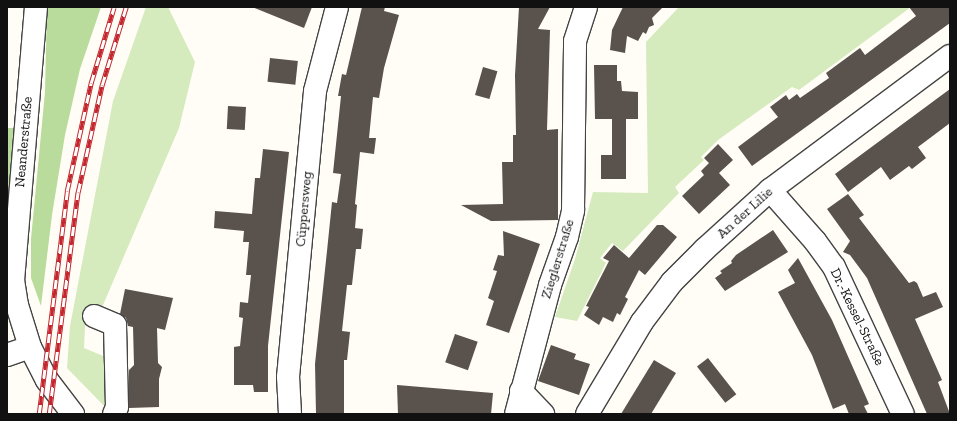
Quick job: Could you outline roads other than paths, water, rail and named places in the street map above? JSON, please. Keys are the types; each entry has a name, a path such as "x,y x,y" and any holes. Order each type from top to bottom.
{"street":[{"name":"Neanderstraße","path":"36,7 13,257 17,306 30,346 47,380 72,414"},
{"name":"Cüppersweg","path":"290,414 288,377 314,91 337,7"},
{"name":"Zieglerstraße","path":"516,414 520,391 573,210 575,41 586,7"},
{"name":"An der Lilie","path":"587,414 642,322 672,282 739,216 770,190 950,56"},
{"name":"Dr.-Kessel-Straße","path":"770,190 815,241 834,267 903,414"},
{"path":"94,316 115,325 117,407 114,414"},
{"path":"7,355 30,346"},
{"path":"520,391 543,414"}],"railway":[{"path":"39,414 67,191 91,83 114,7"},
{"path":"49,414 78,192 102,85 126,7"}]}
